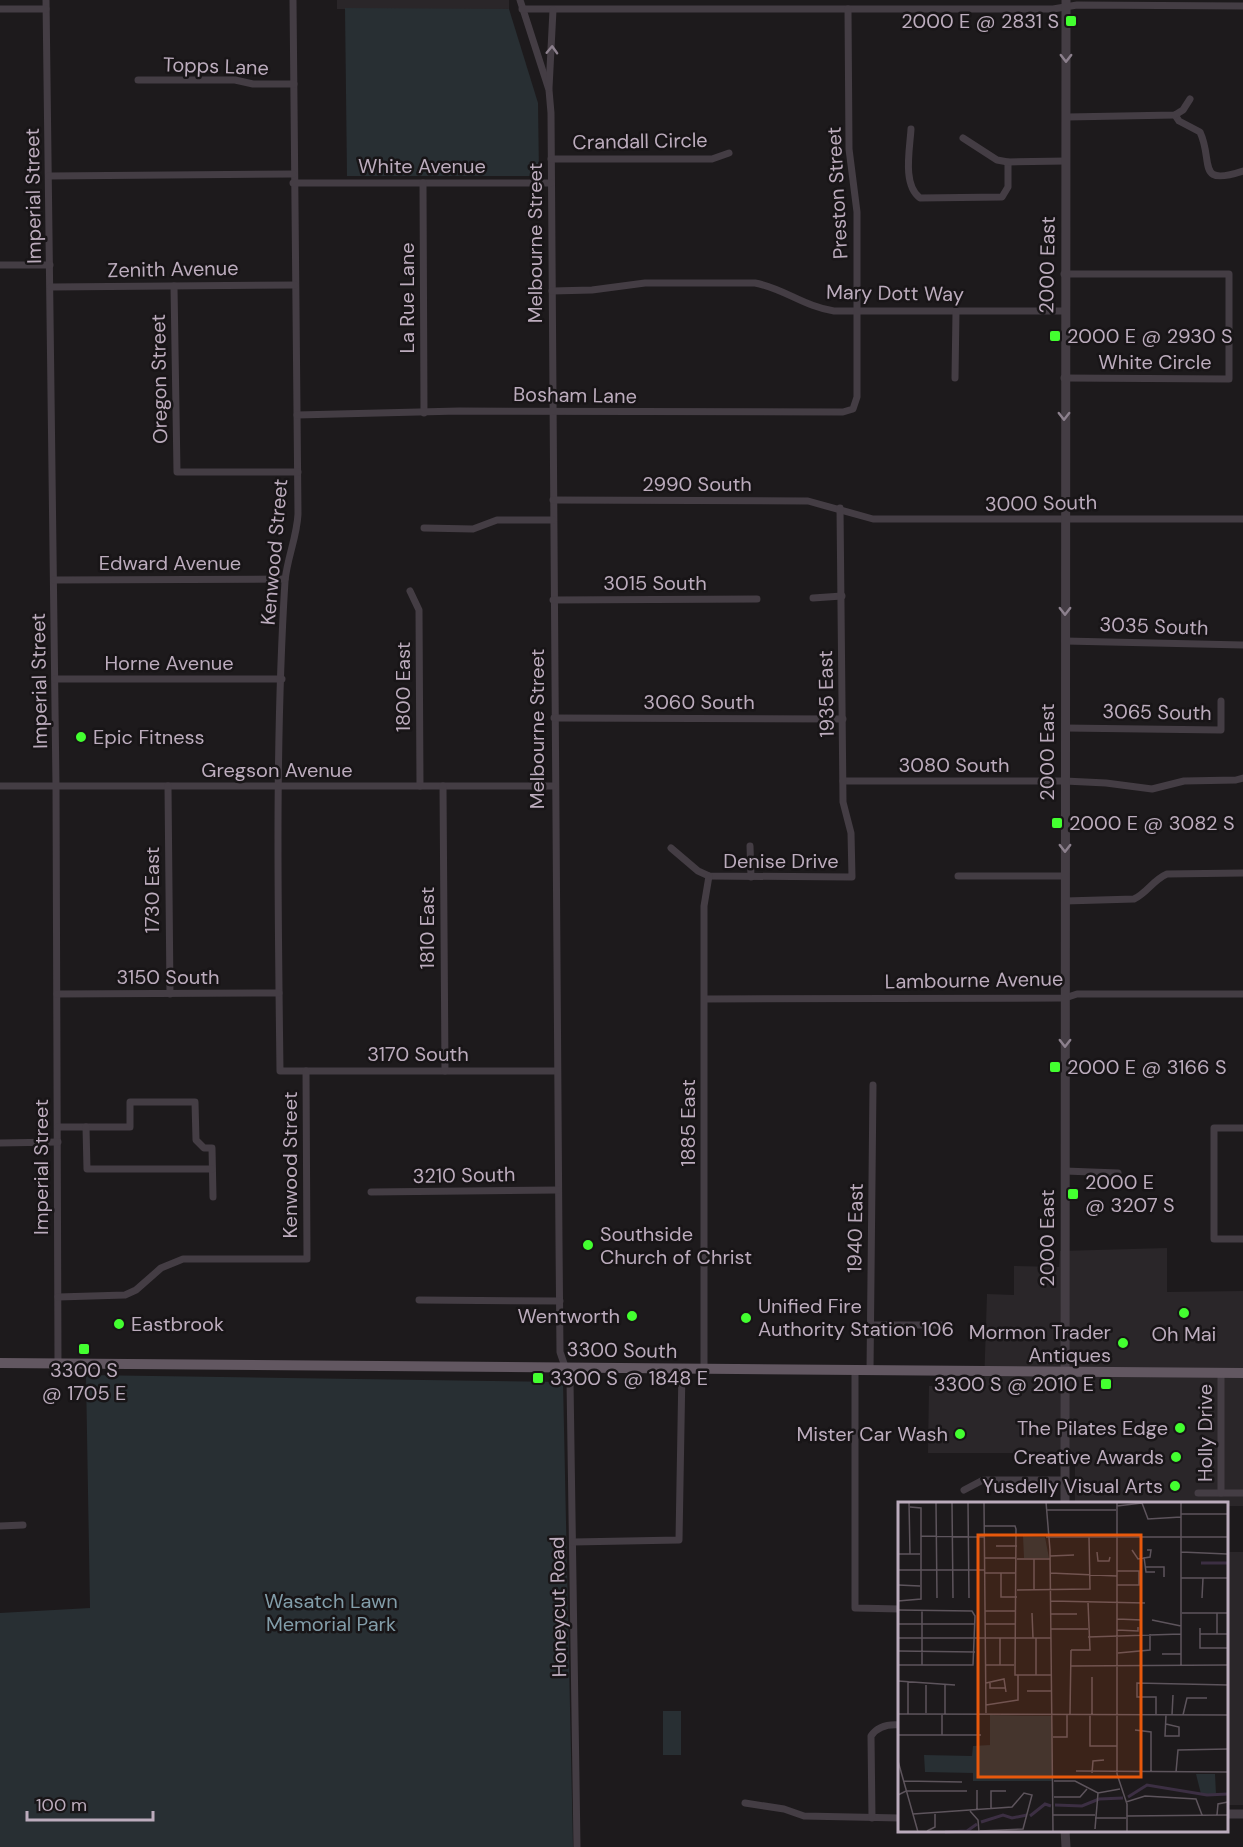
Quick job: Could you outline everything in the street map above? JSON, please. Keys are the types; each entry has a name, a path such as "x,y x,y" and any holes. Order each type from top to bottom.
{"main road":[{"name":"3300 South","path":"0,1363 566,1367 1065,1374 1243,1373"}],"street":[{"name":"Imperial Street","path":"46,0 56,786 58,1363"},
{"name":"Kenwood Street","path":"280,1071 280,786 285,579 297,531 298,472 293,183 293,0"},
{"name":"Melbourne Street","path":"520,0 549,90"},
{"path":"522,9 1053,9 1066,4 1243,6"},
{"name":"2000 East","path":"1065,1502 1064,274 1066,4"},
{"path":"0,9 46,9"},
{"name":"Preston Street","path":"848,9 849,149 857,212 857,397 853,409"},
{"name":"Melbourne Street","path":"553,10 549,90 554,786 560,1352 566,1367"},
{"name":"Topps Lane","path":"138,80 236,80 253,84 294,84"},
{"path":"1066,117 1175,115 1183,110 1190,99"},
{"path":"1175,115 1179,122 1200,132 1207,169 1212,175 1222,178 1243,171"},
{"path":"911,129 909,178 914,194 926,199 1002,197 1008,187 1008,162"},
{"path":"963,138 997,159 1008,162 1066,161"},
{"name":"Crandall Circle","path":"551,159 712,159 729,153"},
{"path":"49,176 293,174"},
{"name":"White Avenue","path":"293,183 551,183"},
{"name":"La Rue Lane","path":"423,183 424,413"},
{"path":"0,265 50,265"},
{"name":"White Circle","path":"1064,274 1229,274 1229,379 1064,378"},
{"name":"Mary Dott Way","path":"552,291 592,290 645,283 755,282 767,285 816,309 1064,311"},
{"name":"Zenith Avenue","path":"51,287 295,285"},
{"name":"Oregon Street","path":"174,286 177,472 298,472"},
{"path":"955,378 956,311"},
{"name":"Bosham Lane","path":"297,415 553,411 843,412 853,409"},
{"name":"2990 South","path":"553,500 808,501 840,508"},
{"name":"3000 South","path":"840,508 873,519 1243,519"},
{"name":"1935 East","path":"840,508 843,802 851,833 852,877"},
{"path":"424,528 473,529 498,520 553,520"},
{"name":"Edward Avenue","path":"54,580 285,579"},
{"name":"1800 East","path":"410,591 419,610 420,786"},
{"path":"813,598 842,596"},
{"name":"3015 South","path":"553,600 757,599"},
{"name":"3035 South","path":"1065,641 1243,645"},
{"name":"Horne Avenue","path":"55,679 282,679"},
{"name":"3065 South","path":"1065,728 1221,730 1221,701"},
{"name":"3060 South","path":"554,718 843,719"},
{"name":"3080 South","path":"843,781 1065,781 1119,784 1152,789 1184,781 1243,778"},
{"name":"Gregson Avenue","path":"0,786 554,786"},
{"name":"1730 East","path":"168,786 170,994"},
{"name":"1810 East","path":"443,786 445,1071"},
{"path":"750,846 751,877"},
{"path":"671,848 698,871 709,876"},
{"path":"1065,901 1134,899 1141,896 1158,878 1167,874 1243,873"},
{"name":"Denise Drive","path":"709,876 852,877"},
{"name":"1885 East","path":"704,1369 704,906 709,876"},
{"path":"958,876 1065,876"},
{"name":"3150 South","path":"57,994 279,993"},
{"name":"Lambourne Avenue","path":"705,999 1065,998 1077,994 1243,994"},
{"name":"3170 South","path":"280,1071 557,1071"},
{"name":"Kenwood Street","path":"58,1297 125,1295 136,1290 161,1268 183,1259 308,1259 306,1071"},
{"name":"1940 East","path":"870,1371 873,1085"},
{"path":"58,1127 130,1127 130,1102 195,1102 196,1140 204,1149 212,1149 213,1197"},
{"path":"86,1127 87,1169 212,1169"},
{"path":"1243,1128 1214,1128 1214,1239 1243,1239"},
{"path":"0,1143 58,1142"},
{"path":"1065,1171 1118,1173"},
{"name":"3210 South","path":"371,1192 558,1190"},
{"path":"419,1300 560,1301"},
{"path":"871,1326 941,1325"},
{"name":"Honeycut Road","path":"566,1367 570,1381 577,1847"},
{"path":"573,1542 678,1540 682,1369"},
{"path":"855,1371 855,1608 898,1609"},
{"name":"Holly Drive","path":"1221,1373 1221,1493"},
{"path":"964,1490 983,1480 1065,1480"},
{"path":"1198,1493 1243,1493"},
{"path":"0,1526 23,1525"},
{"path":"872,1818 871,1736 875,1730 882,1727 898,1725"},
{"path":"745,1803 784,1809 804,1816 898,1818"},
{"path":"1065,1832 1066,1847"}],"shaded area":[{"path":"337,0 509,0 509,9 337,9"},
{"path":"1167,1248 1167,1292 1243,1291 1243,1506 1228,1506 1228,1502 1075,1502 1075,1453 928,1453 929,1386 984,1385 987,1294 1014,1295 1014,1266 1059,1267 1060,1251"},
{"path":"1228,1552 1243,1552 1243,1805 1228,1805"}],"green space":[{"path":"345,8 509,9 538,103 539,176 347,176"},
{"name":"Wasatch Lawn Memorial Park","path":"86,1375 563,1382 573,1847 0,1847 0,1613 90,1608"},
{"path":"663,1711 681,1711 681,1755 663,1755"}],"place":[{"name":"2000 E @ 2831 S","path":"1071,21"},
{"name":"2000 E @ 2930 S","path":"1055,336"},
{"name":"Epic Fitness","path":"81,737"},
{"name":"2000 E @ 3082 S","path":"1057,823"},
{"name":"2000 E @ 3166 S","path":"1055,1067"},
{"name":"2000 E @ 3207 S","path":"1073,1194"},
{"name":"Southside Church of Christ","path":"588,1245"},
{"name":"Oh Mai","path":"1184,1313"},
{"name":"Wentworth","path":"632,1316"},
{"name":"Unified Fire Authority Station 106","path":"746,1318"},
{"name":"Eastbrook","path":"119,1324"},
{"name":"Mormon Trader Antiques","path":"1123,1343"},
{"name":"3300 S @ 1705 E","path":"84,1349"},
{"name":"3300 S @ 1848 E","path":"538,1378"},
{"name":"3300 S @ 2010 E","path":"1106,1384"},
{"name":"The Pilates Edge","path":"1180,1428"},
{"name":"Mister Car Wash","path":"960,1434"},
{"name":"Creative Awards","path":"1176,1457"},
{"name":"Yusdelly Visual Arts","path":"1175,1486"}]}
